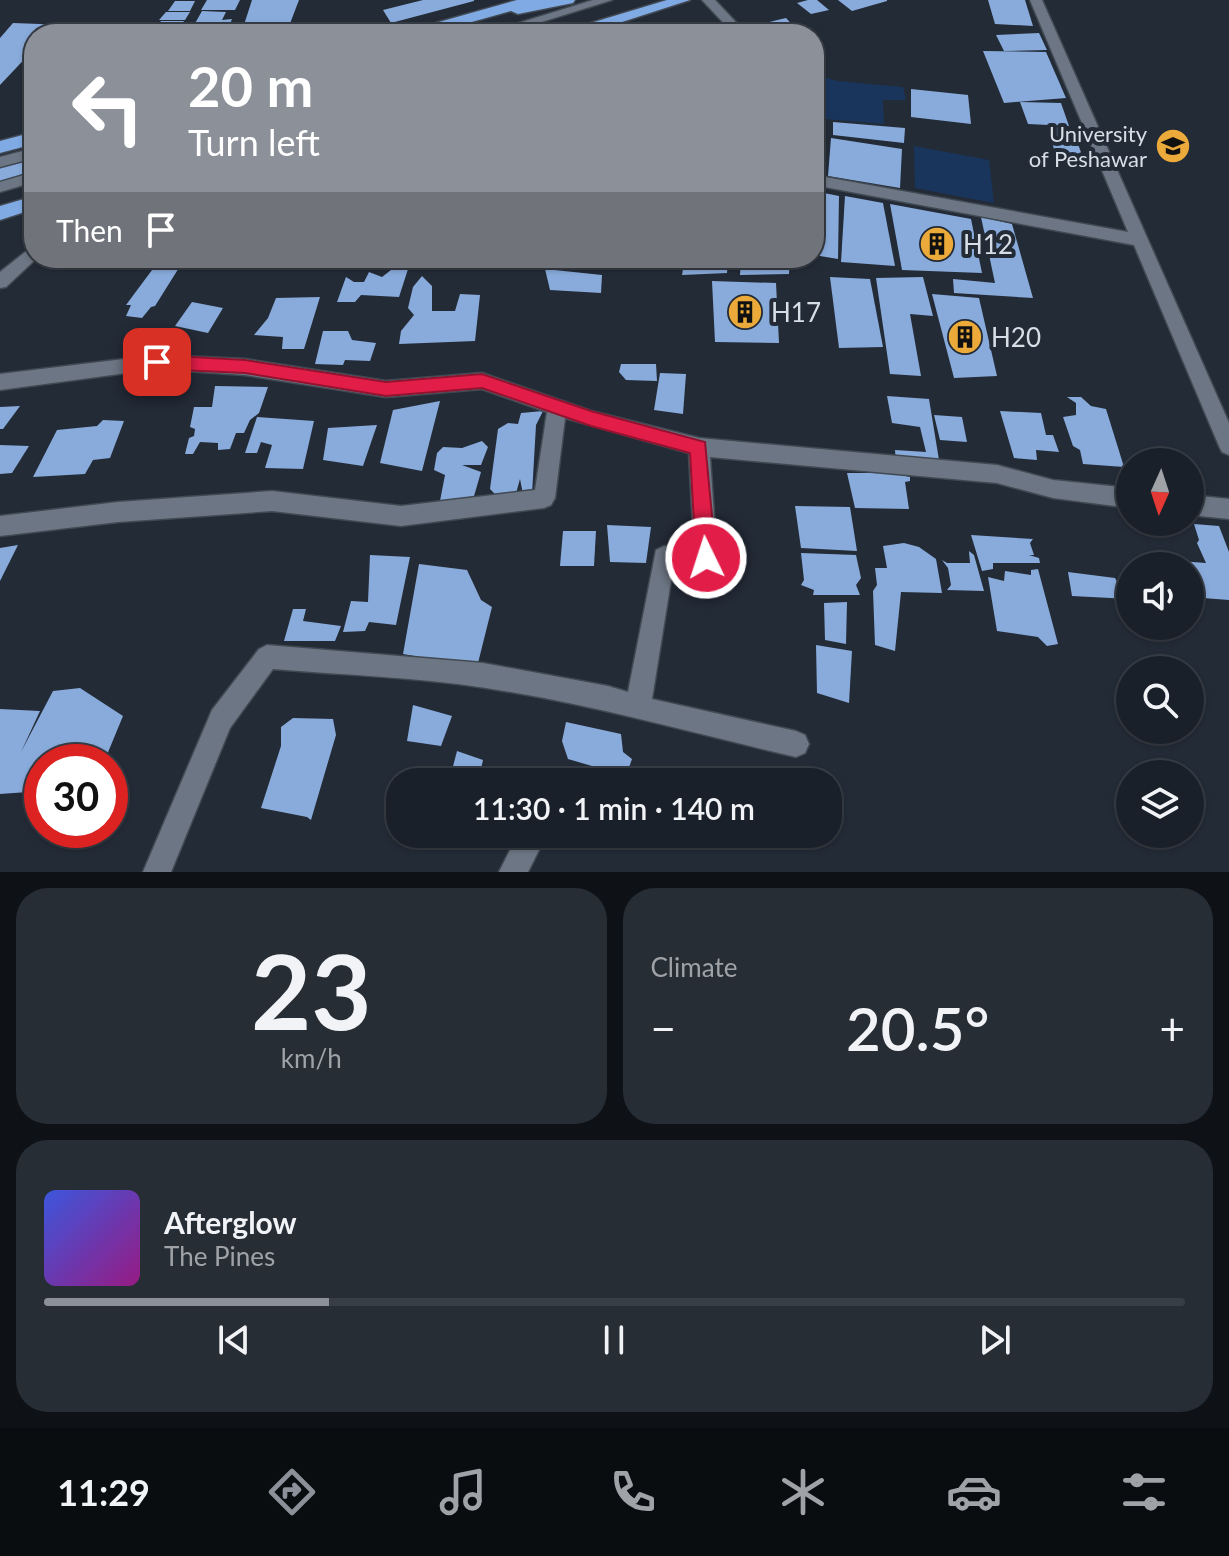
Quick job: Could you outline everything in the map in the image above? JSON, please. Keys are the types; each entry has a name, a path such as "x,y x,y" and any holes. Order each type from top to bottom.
{"highway":[{"path":"448,24 533,0"},
{"path":"483,14 568,0"},
{"path":"603,24 683,0"},
{"path":"0,147 24,141"},
{"path":"0,213 24,205"}],"street":[{"path":"523,24 606,0"},
{"path":"708,0 731,24"},
{"path":"1036,0 1229,446"},
{"path":"0,162 24,156"},
{"path":"0,187 24,180"},
{"path":"824,182 1139,240"},
{"path":"0,282 24,260"},
{"path":"0,382 157,362 245,367 386,389 482,381 557,407 699,447 997,474 1053,489 1116,496"},
{"path":"0,526 118,512 272,501 401,516 544,498 557,407"},
{"path":"638,708 664,557 706,558 699,447"},
{"path":"1204,506 1229,509"},
{"path":"157,872 221,719 267,657 483,675 608,698 638,708 796,744"},
{"path":"513,872 526,848"}],"shaded area":[{"path":"824,77 903,87 906,100 883,100 884,124 824,119"},
{"path":"914,146 989,160 994,203 915,188"}],"building":[{"path":"207,0 240,0 235,10 201,10"},
{"path":"252,0 299,0 290,24 244,24"},
{"path":"423,0 474,1 391,23 383,10"},
{"path":"817,0 829,10 811,14 797,3"},
{"path":"838,0 887,0 887,1 852,11"},
{"path":"988,0 1025,0 1033,26 995,24"},
{"path":"175,1 195,1 190,11 168,11"},
{"path":"202,11 226,12 222,20 232,19 230,24 195,24"},
{"path":"166,12 190,12 185,20 159,20"},
{"path":"786,18 792,24 761,24"},
{"path":"161,21 184,21 182,24 159,24"},
{"path":"13,23 40,24 24,24 24,60 0,85 0,38"},
{"path":"1039,33 1047,50 1004,51 996,35"},
{"path":"983,51 1046,52 1066,98 1004,103"},
{"path":"911,89 968,95 971,124 911,117"},
{"path":"1020,102 1061,103 1069,126 1028,124"},
{"path":"833,122 905,128 904,143 833,135"},
{"path":"1048,127 1072,128 1082,155 1055,153"},
{"path":"831,138 902,149 900,188 828,176"},
{"path":"24,158 24,177 0,183 0,165"},
{"path":"824,193 839,196 838,259 824,257"},
{"path":"845,196 883,203 895,266 841,262"},
{"name":"H12","path":"890,204 971,219 982,273 902,270"},
{"path":"981,217 1012,224 1033,298 954,293 953,279 995,283"},
{"path":"154,268 179,268 155,306 142,318 126,316 131,305 126,305"},
{"path":"388,268 408,268 399,297 361,295 355,302 337,302 346,277 354,282 364,282 369,272 382,277 391,270"},
{"path":"683,268 727,268 727,273 682,275"},
{"path":"740,268 789,268 789,274 740,275"},
{"path":"545,269 602,275 601,293 550,290"},
{"path":"422,276 432,286 432,311 455,311 460,294 480,295 475,341 399,344 401,331 414,315 408,308 413,287"},
{"path":"830,277 870,279 883,347 839,348"},
{"path":"923,277 933,316 910,314 921,376 890,374 876,278"},
{"name":"H17","path":"712,281 776,283 779,343 715,342"},
{"name":"H20","path":"932,294 979,298 997,376 954,378"},
{"path":"320,297 304,349 282,349 283,337 254,335 268,318 276,298"},
{"path":"192,302 223,308 208,333 175,326"},
{"path":"323,331 348,331 352,340 376,343 370,361 345,360 343,365 315,364"},
{"path":"621,364 656,364 657,381 626,380 619,372"},
{"path":"660,373 686,374 683,414 654,410"},
{"path":"215,386 268,387 259,413 250,420 244,433 236,433 230,449 218,450 218,443 200,442 193,454 185,454 189,438 194,436 195,429 190,427 194,407 212,407"},
{"path":"887,396 929,399 940,466 896,462 895,450 926,452 920,427 892,423"},
{"path":"1067,397 1081,397 1091,406 1106,409 1118,448 1116,466 1083,464 1080,450 1073,446 1063,417 1076,415 1076,403"},
{"path":"440,401 422,471 380,463 393,410"},
{"path":"20,406 3,429 0,429 0,407"},
{"path":"543,411 536,425 532,494 523,494 520,479 515,497 501,500 490,489 498,429 508,423 518,424 521,413"},
{"path":"1000,411 1041,413 1046,435 1053,435 1059,452 1036,450 1037,460 1014,458"},
{"path":"934,415 962,417 967,442 940,440"},
{"path":"257,417 314,421 303,469 265,468 272,445 261,442 257,453 245,453"},
{"path":"103,420 124,421 110,458 93,460 85,474 33,477 57,430 97,426"},
{"path":"377,425 363,466 323,460 328,428"},
{"path":"482,441 488,447 481,465 462,465 481,472 472,503 439,506 445,475 434,470 437,453 443,447 462,448"},
{"path":"0,445 29,446 12,473 0,474"},
{"path":"879,470 910,477 910,481 905,482 909,509 855,508 847,473 879,473"},
{"path":"795,506 850,507 857,551 801,548"},
{"path":"607,525 651,527 646,563 610,562"},
{"path":"1204,525 1219,526 1229,552 1229,600 1204,598 1206,563 1204,552 1197,543 1198,536 1204,536"},
{"path":"563,531 596,531 594,566 560,566"},
{"path":"971,535 1033,539 1030,543 1034,555 1029,555 1039,558 1040,563 993,563 993,569 982,571"},
{"path":"904,543 919,547 936,559 942,593 901,592 895,651 875,645 873,591 877,585 875,568 887,568 883,546"},
{"path":"18,545 0,581 0,548"},
{"path":"969,551 974,555 984,591 947,590 951,585 948,568 942,560 947,563 970,563"},
{"path":"801,553 856,555 861,578 856,585 860,595 813,595 814,590 801,585 804,580"},
{"path":"370,555 410,557 396,625 369,622 365,631 343,632 351,601 368,602"},
{"path":"419,564 467,570 481,600 492,607 477,667 403,654"},
{"path":"1038,569 1058,644 1047,646 1038,637 997,631 988,577 1004,581 1005,571 1031,575 1031,570"},
{"path":"1068,572 1116,580 1116,598 1072,596"},
{"path":"847,602 846,644 825,640 824,603"},
{"path":"293,609 306,609 303,621 341,626 335,641 284,641"},
{"path":"816,645 852,651 849,703 817,693"},
{"path":"80,688 123,716 111,744 25,744 53,691"},
{"path":"413,705 452,716 441,746 407,741"},
{"path":"0,709 40,711 21,752 24,746 24,792 0,794"},
{"path":"293,718 333,719 336,735 311,820 261,808 281,746 281,727"},
{"path":"566,722 621,734 623,752 632,759 629,768 599,768 568,759 562,741"},
{"path":"457,751 483,760 481,768 453,768"}],"place":[{"name":"University of Peshawar","path":"1173,146"},
{"name":"H12","path":"937,244"},
{"name":"H17","path":"745,312"},
{"name":"H20","path":"965,337"}],"route":[{"path":"157,362 245,367 386,389 482,381 591,419 699,447 706,558"}]}
